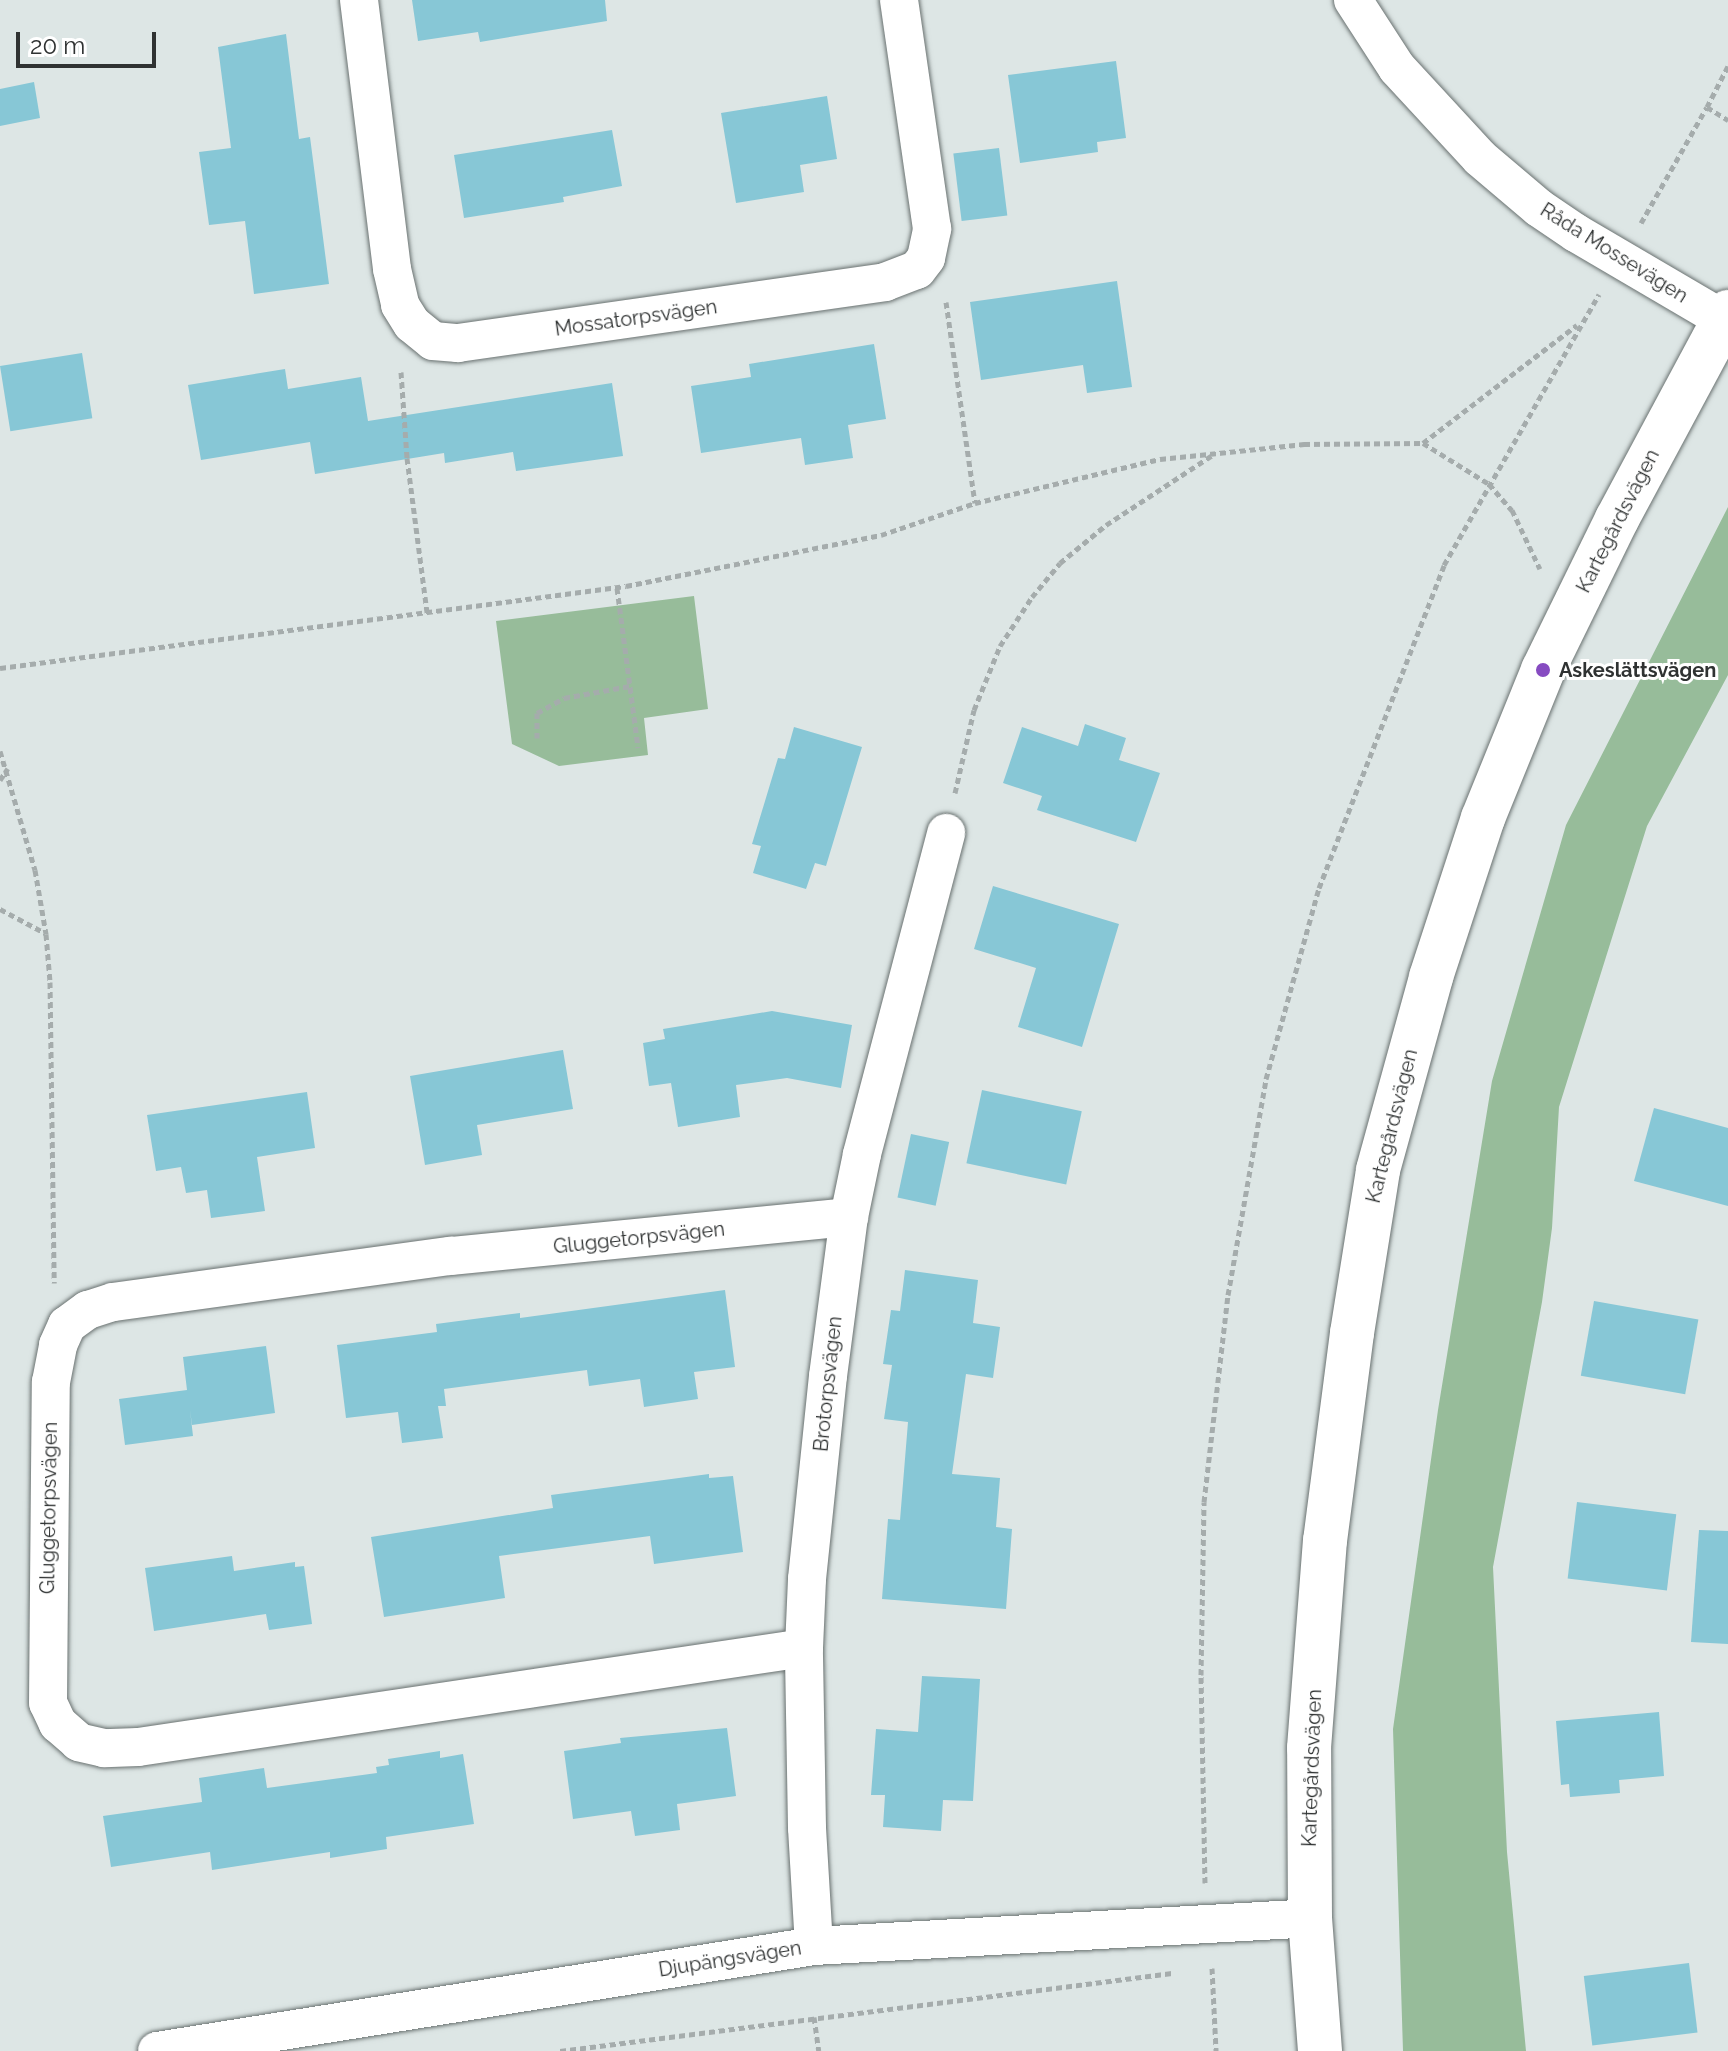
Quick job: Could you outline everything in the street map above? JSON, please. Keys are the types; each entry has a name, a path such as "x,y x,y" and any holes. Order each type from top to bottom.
{"street":[{"path":"359,0 392,269 400,305 412,324"},
{"path":"899,0 932,229 926,258"},
{"name":"Råda Mossevägen","path":"1353,0 1397,68 1480,158 1539,208 1726,316"},
{"name":"Mossatorpsvägen","path":"412,324 433,341 458,343 885,282 907,277 926,258"},
{"name":"Kartegårdsvägen","path":"1320,2051 1310,1918 1309,1748 1325,1541 1352,1333 1378,1170 1431,977 1474,847 1543,670 1617,519 1726,316"},
{"name":"Brotorpsvägen","path":"814,1946 807,1828 804,1648 812,1532 849,1217 897,1013 946,833"},
{"name":"Gluggetorpsvägen","path":"804,1648 138,1747 104,1748 79,1742 58,1724 48,1703 51,1382 58,1345 67,1325 88,1310 113,1302 451,1256 849,1217"},
{"name":"Djupängsvägen","path":"157,2051 814,1946 1310,1918"}],"path":[{"path":"1216,2051 1212,1968 1206,1922 1201,1675 1204,1502 1228,1295 1266,1079 1319,888 1391,693 1444,565 1581,322 1622,258 1728,66"},
{"path":"1707,107 1728,120"},
{"path":"926,258 945,295 975,503"},
{"path":"1423,443 1581,322"},
{"path":"412,324 400,385 427,613"},
{"path":"0,668 617,588 881,535 975,503 1160,459 1304,444 1423,443 1489,484 1512,510 1541,570"},
{"path":"946,833 974,710 1000,646 1032,597 1060,563 1106,525 1216,453"},
{"path":"617,588 638,748"},
{"path":"537,738 537,713 564,698 630,686"},
{"path":"0,751 8,768 35,870 46,934 51,1011 54,1288 67,1325"},
{"path":"0,780 8,768"},
{"path":"0,909 46,934"},
{"path":"1197,1970 1212,1968"},
{"path":"560,2051 1182,1971"},
{"path":"814,2017 819,2051"}],"green space":[{"path":"1728,507 1728,675 1647,826 1559,1107 1552,1228 1542,1302 1493,1567 1507,1852 1526,2051 1403,2051 1393,1729 1438,1410 1492,1081 1566,825"},
{"path":"694,596 708,709 644,718 648,755 559,766 512,744 496,621"}],"building":[{"path":"412,0 605,0 607,21 480,42 478,32 418,41"},
{"path":"286,34 299,139 310,137 329,284 254,294 245,221 209,225 199,152 231,148 218,47"},
{"path":"1116,61 1126,138 1097,142 1098,152 1020,163 1008,75"},
{"path":"34,82 40,118 0,126 0,89"},
{"path":"827,96 837,159 800,165 804,192 736,203 721,113"},
{"path":"612,130 622,186 563,197 564,202 464,218 454,155"},
{"path":"999,148 1007,215 962,221 953,154"},
{"path":"1117,281 1132,387 1087,393 1083,365 981,380 970,302"},
{"path":"874,344 886,419 848,425 853,458 805,465 801,438 701,453 691,386 751,377 749,364"},
{"path":"82,353 92,418 10,431 0,366"},
{"path":"285,369 288,389 361,377 368,421 612,383 623,456 516,471 513,452 445,463 444,453 315,474 310,442 201,460 188,385"},
{"path":"1085,724 1126,738 1119,760 1160,773 1136,842 1037,810 1042,796 1003,783 1022,727 1078,746"},
{"path":"794,727 862,747 826,866 815,863 806,889 753,873 761,846 752,844 778,758 785,759"},
{"path":"993,886 1119,924 1082,1047 1018,1027 1036,968 974,949"},
{"path":"772,1011 852,1025 841,1088 787,1078 736,1085 740,1117 678,1127 671,1083 649,1086 643,1043 665,1039 663,1029"},
{"path":"563,1050 573,1109 477,1125 482,1155 425,1165 410,1076"},
{"path":"982,1090 1082,1111 1066,1185 966,1163"},
{"path":"307,1092 315,1148 257,1157 265,1211 211,1218 207,1190 186,1193 181,1167 156,1171 147,1115"},
{"path":"1654,1108 1728,1128 1728,1206 1634,1181"},
{"path":"911,1134 949,1142 936,1206 897,1198"},
{"path":"905,1270 978,1280 973,1323 1000,1327 993,1378 966,1374 952,1474 1000,1478 996,1527 1012,1529 1006,1609 882,1599 888,1519 900,1520 908,1422 884,1419 892,1365 883,1364 891,1310 900,1311"},
{"path":"725,1290 735,1367 694,1372 698,1399 644,1407 640,1379 589,1386 587,1370 444,1389 446,1406 438,1406 443,1438 402,1443 398,1412 346,1418 337,1345 437,1332 436,1324 520,1313 520,1318"},
{"path":"1594,1301 1698,1319 1685,1394 1581,1376"},
{"path":"266,1346 275,1413 192,1425 190,1410 193,1436 125,1445 119,1399 187,1390 183,1357"},
{"path":"709,1474 709,1478 733,1476 743,1552 654,1564 650,1536 499,1556 505,1598 384,1617 371,1537 553,1508 551,1495"},
{"path":"1577,1502 1676,1514 1667,1591 1568,1578"},
{"path":"1699,1530 1728,1531 1728,1644 1691,1642"},
{"path":"232,1556 234,1571 295,1562 295,1567 304,1566 312,1624 269,1630 266,1614 154,1631 145,1568"},
{"path":"922,1676 980,1679 973,1801 943,1800 941,1831 883,1827 885,1795 871,1795 876,1729 918,1732"},
{"path":"1659,1712 1664,1776 1619,1780 1620,1793 1570,1797 1569,1784 1561,1785 1556,1721"},
{"path":"727,1728 736,1796 677,1804 680,1830 635,1836 631,1811 573,1819 564,1751 621,1743 620,1738"},
{"path":"440,1751 440,1758 463,1754 474,1824 386,1837 387,1849 330,1858 330,1852 212,1870 210,1852 111,1867 103,1816 202,1802 199,1778 264,1768 267,1788 377,1773 376,1767 389,1765 388,1759"},
{"path":"1689,1963 1698,2032 1592,2045 1584,1976"}],"place":[{"name":"Askeslättsvägen","path":"1543,670"}]}
